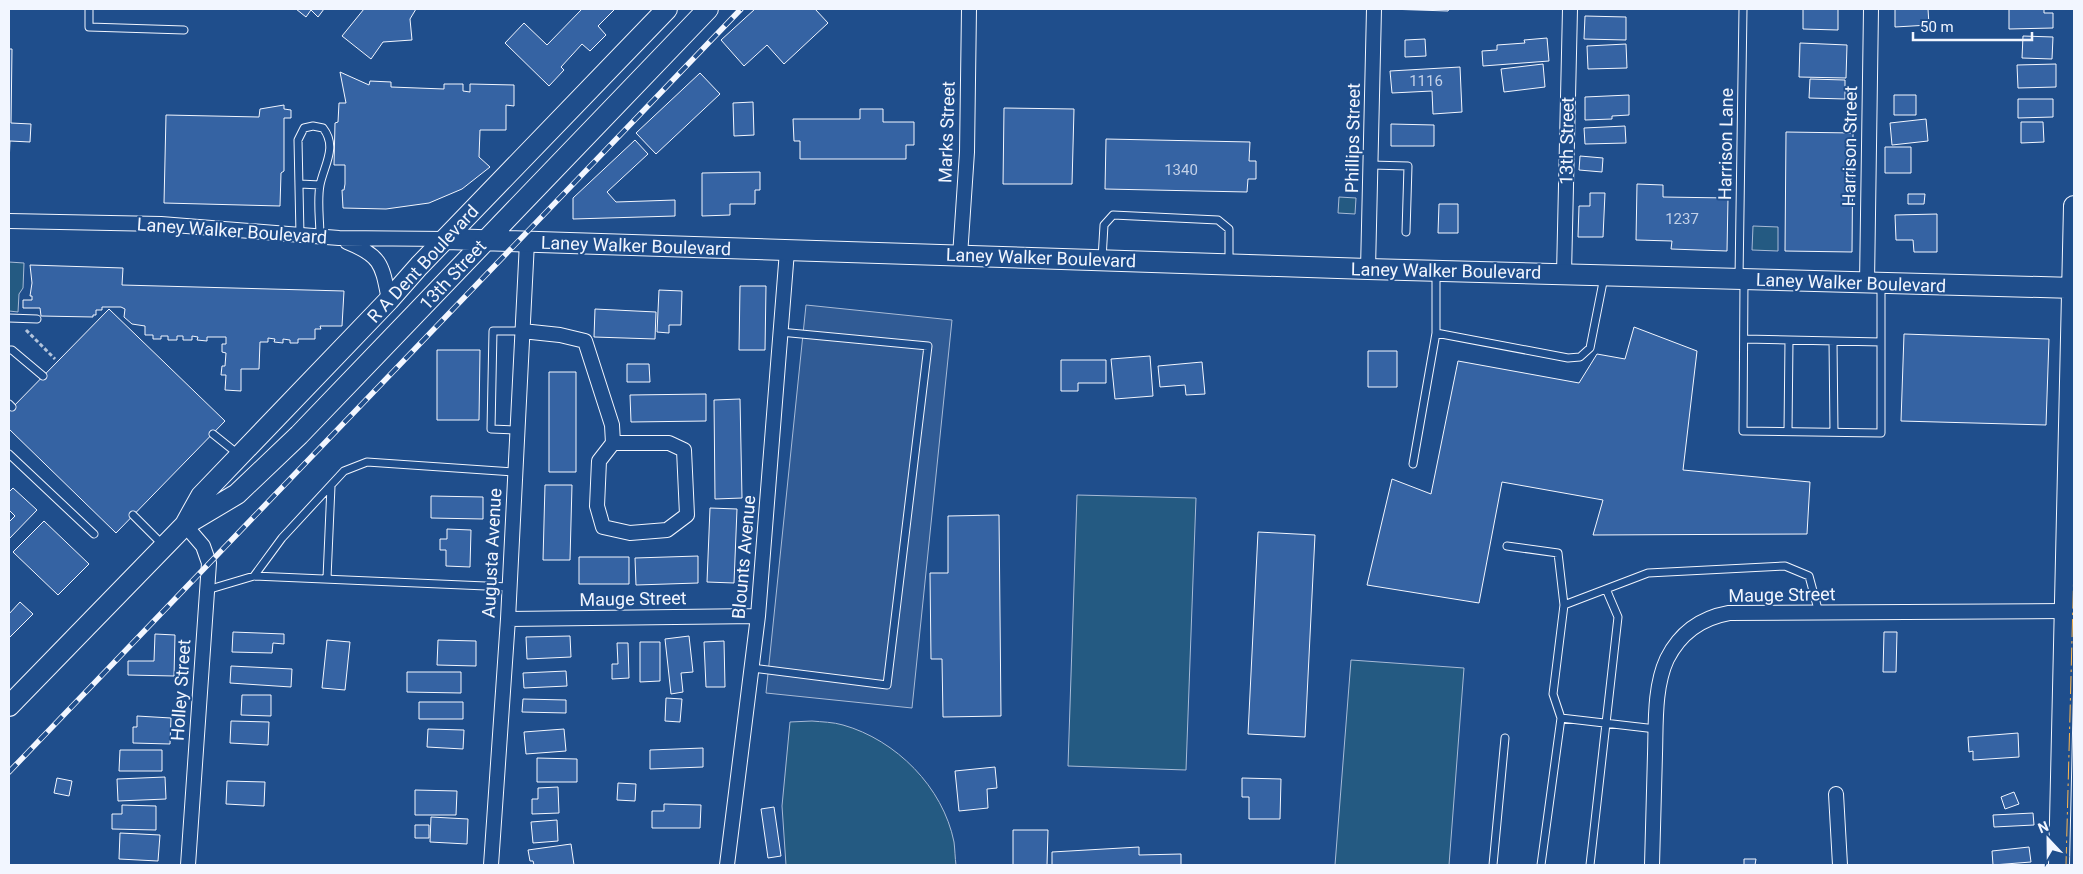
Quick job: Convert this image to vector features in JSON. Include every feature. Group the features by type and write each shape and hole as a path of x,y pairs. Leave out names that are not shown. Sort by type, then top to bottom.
{"main road":[{"name":"R A Dent Boulevard","path":"185,525 201,496 389,300 419,266 668,9"},
{"name":"13th Street","path":"185,525 237,494 365,368 700,11"},
{"path":"2059,865 2064,612 2074,288 2074,206"},
{"name":"Laney Walker Boulevard","path":"446,239 1368,269 2074,288"},
{"path":"9,706 185,525"}],"street":[{"name":"Marks Street","path":"960,256 967,152 969,9"},
{"name":"Phillips Street","path":"1368,269 1374,9"},
{"name":"13th Street","path":"1564,274 1570,9"},
{"name":"Harrison Street","path":"1871,9 1874,283"},
{"name":"Laney Walker Boulevard","path":"9,221 161,224 339,238 446,239"},
{"path":"339,238 368,250 375,257 384,275 389,300"},
{"name":"Augusta Avenue","path":"491,865 508,619 527,242"},
{"name":"Blounts Avenue","path":"726,865 758,616 787,251"},
{"path":"522,331 585,341 612,425 613,443 599,461 597,506 603,526 630,533 667,530 687,515 684,450 669,443 613,443"},
{"name":"Holley Street","path":"185,525 203,546 209,563 188,865"},
{"name":"Mauge Street","path":"1652,865 1656,728 1660,684 1667,660 1680,639 1703,620 1729,613 2064,612"},
{"name":"Mauge Street","path":"508,619 758,616"},
{"path":"1836,794 1840,865"}],"lane":[{"path":"89,9 89,27 184,30"},
{"name":"Harrison Lane","path":"1742,9 1742,280 1745,339 1743,431 1788,431"},
{"path":"300,235 298,140 304,128 313,126 323,128 330,140 328,163 320,185 320,236"},
{"path":"1371,166 1408,166 1406,232"},
{"path":"300,184 320,185"},
{"path":"1102,260 1104,225 1113,215 1218,220 1230,229 1229,264"},
{"path":"1413,464 1436,333 1436,270"},
{"path":"1436,333 1568,358 1580,357 1590,348 1605,276"},
{"path":"1789,340 1788,431 1881,433 1881,342 1874,283"},
{"path":"12,318 37,319"},
{"path":"517,430 491,429 493,331 522,331"},
{"path":"752,668 887,685 928,346 780,332"},
{"path":"1745,339 1881,342"},
{"path":"1833,341 1834,432"},
{"path":"9,350 12,350 43,376"},
{"path":"213,434 240,456"},
{"path":"9,455 94,534"},
{"path":"254,576 282,538 344,471 367,462 515,472"},
{"path":"328,578 331,486"},
{"path":"133,515 164,546"},
{"path":"1507,546 1558,553 1564,605 1553,694 1561,718 1541,865"},
{"path":"1564,605 1648,573 1785,566 1809,576 1819,613"},
{"path":"207,590 254,576 509,587"},
{"path":"1590,865 1618,617 1606,589"},
{"path":"1561,718 1656,728"},
{"path":"1493,865 1506,738"}],"path":[{"path":"12,318 55,358"}],"shaded area":[{"path":"1339,197 1356,198 1355,214 1338,213"},
{"path":"1753,226 1778,227 1778,251 1752,250"},
{"path":"9,262 24,263 23,288 19,294 18,312 9,311"},
{"path":"806,305 952,320 912,708 766,693"},
{"path":"1077,495 1196,498 1186,770 1068,766"},
{"path":"1351,660 1464,668 1449,865 1335,865"},
{"path":"812,721 839,724 863,732 899,754 914,769 928,785 948,822 954,842 956,865 786,865 782,806 790,722"}],"building":[{"path":"296,9 324,9 318,17 311,10 306,17"},
{"path":"364,9 416,9 410,19 412,40 383,42 371,59 342,36"},
{"path":"582,9 615,9 598,26 606,35 590,51 582,44 561,67 564,70 549,86 505,43 524,23 547,45"},
{"path":"755,9 815,9 828,23 784,64 767,45 744,66 721,40"},
{"path":"1387,9 1449,9 1448,11"},
{"path":"1803,9 1838,9 1838,30 1803,29"},
{"path":"1895,9 1928,9 1929,25 1895,27"},
{"path":"2009,9 2044,9 2044,13 2053,13 2053,28 2009,29"},
{"path":"1585,16 1626,17 1626,40 1584,39"},
{"path":"2023,36 2053,37 2052,59 2022,58"},
{"path":"1547,38 1549,61 1483,66 1482,51 1497,50 1497,45 1525,43 1524,40"},
{"path":"1425,39 1426,56 1405,57 1405,40"},
{"path":"1800,43 1847,45 1846,78 1799,77"},
{"path":"1626,44 1627,68 1588,69 1587,46"},
{"path":"9,49 12,49 11,123 31,124 30,142 10,141 9,164"},
{"path":"1543,64 1545,87 1504,92 1501,69"},
{"path":"2056,64 2056,87 2018,88 2017,65"},
{"path":"1460,67 1462,112 1433,114 1432,91 1392,93 1390,71"},
{"path":"340,72 369,85 370,81 391,82 391,87 444,89 444,84 463,84 463,91 470,92 470,84 514,85 514,106 506,105 506,130 480,130 479,157 490,167 462,189 429,203 386,209 343,208 342,190 344,190 345,184 345,165 334,165 335,123 338,122 339,103 346,103"},
{"path":"700,73 720,94 656,154 636,133"},
{"path":"1810,79 1845,80 1845,99 1809,98"},
{"path":"1629,95 1629,115 1612,116 1612,119 1585,120 1585,97"},
{"path":"1894,95 1916,95 1916,115 1894,115"},
{"path":"2018,99 2053,99 2053,117 2018,118"},
{"path":"753,102 754,135 734,136 733,103"},
{"path":"284,105 284,109 291,110 291,118 284,118 284,171 281,173 280,206 164,203 166,115 259,117 260,109"},
{"path":"1004,108 1074,109 1072,184 1003,184"},
{"path":"860,109 883,109 883,122 914,122 914,145 906,145 906,159 800,159 800,141 794,141 793,119 860,119"},
{"path":"1926,119 1928,141 1892,145 1890,123"},
{"path":"2021,122 2043,122 2044,142 2021,143"},
{"path":"1391,124 1434,125 1434,146 1391,146"},
{"path":"1625,126 1626,143 1585,144 1584,128"},
{"path":"1786,132 1853,133 1852,252 1785,251"},
{"path":"1106,139 1250,142 1249,161 1256,161 1256,179 1248,179 1247,192 1105,189"},
{"path":"635,140 648,154 607,192 616,202 675,200 675,216 573,219 573,198"},
{"path":"1885,147 1911,147 1911,173 1885,173"},
{"path":"1580,156 1603,158 1602,172 1579,170"},
{"path":"760,172 760,190 755,190 755,204 730,204 730,215 702,216 702,173"},
{"path":"1637,184 1663,185 1663,197 1728,198 1727,251 1671,249 1672,241 1636,240"},
{"path":"1590,193 1605,193 1603,237 1578,237 1579,206 1590,206"},
{"path":"1908,194 1925,194 1924,204 1908,204"},
{"path":"1439,204 1458,204 1458,233 1438,233"},
{"path":"1937,214 1937,252 1914,252 1913,240 1896,240 1895,215"},
{"path":"30,265 123,268 122,285 344,291 342,326 320,326 321,329 315,329 315,339 298,339 298,343 290,343 290,340 283,339 283,343 274,342 275,339 268,338 268,342 260,342 259,369 241,369 241,391 225,390 226,375 221,375 222,366 225,366 226,353 222,352 222,344 226,344 226,337 207,337 207,341 197,340 198,337 192,336 192,340 183,340 183,336 177,336 177,340 168,340 168,336 161,336 161,339 153,339 153,335 145,335 145,326 132,324 124,317 125,309 121,307 102,307 102,310 96,310 96,315 93,315 93,317 41,316 40,308 23,308 23,300 32,300 32,296 30,296 32,283"},
{"path":"740,286 766,286 765,350 739,350"},
{"path":"659,290 682,291 681,325 669,325 669,333 657,332"},
{"path":"109,309 225,421 116,533 9,429 9,411"},
{"path":"595,309 656,312 655,339 594,337"},
{"path":"1634,327 1697,351 1683,470 1810,482 1807,534 1593,535 1603,500 1502,482 1479,603 1367,585 1392,479 1431,494 1458,361 1579,383 1597,354 1625,359"},
{"path":"1904,334 2049,339 2046,425 1901,421"},
{"path":"437,350 480,350 479,420 437,420"},
{"path":"1368,351 1397,351 1397,387 1368,387"},
{"path":"1150,356 1153,396 1115,399 1111,359"},
{"path":"1061,360 1106,360 1106,383 1078,383 1078,391 1061,391"},
{"path":"1202,362 1205,394 1186,395 1185,385 1160,387 1158,366"},
{"path":"627,364 649,364 650,382 627,382"},
{"path":"549,372 576,372 576,472 549,472"},
{"path":"706,394 706,421 631,422 630,395"},
{"path":"740,399 742,498 715,499 714,400"},
{"path":"545,485 572,485 570,560 543,560"},
{"path":"13,488 37,510 9,539 9,522 15,516 9,510 9,492"},
{"path":"431,496 483,497 483,519 431,518"},
{"path":"710,508 737,509 734,583 707,582"},
{"path":"999,515 1001,716 943,717 942,659 931,659 930,573 948,573 948,516"},
{"path":"44,521 89,564 58,595 13,552"},
{"path":"447,529 471,530 470,567 446,566 446,550 440,550 440,539 447,539"},
{"path":"1258,532 1315,535 1305,737 1248,734"},
{"path":"698,556 698,583 636,585 635,558"},
{"path":"579,557 629,557 629,584 579,584"},
{"path":"20,602 33,614 9,638 9,614"},
{"path":"233,632 284,634 284,644 273,643 272,653 232,652"},
{"path":"1884,632 1897,632 1896,672 1883,672"},
{"path":"155,634 175,635 174,676 128,675 128,661 154,661"},
{"path":"570,636 571,657 527,659 526,637"},
{"path":"689,636 693,672 681,673 683,692 671,694 665,639"},
{"path":"327,640 350,642 345,690 322,688"},
{"path":"438,640 476,641 476,666 437,665"},
{"path":"724,641 725,687 706,687 704,642"},
{"path":"640,642 660,642 660,681 640,682"},
{"path":"617,643 628,643 629,678 612,679 612,664 618,664"},
{"path":"231,666 292,669 291,687 230,683"},
{"path":"566,671 567,686 524,688 523,673"},
{"path":"407,672 461,672 461,693 407,692"},
{"path":"242,695 271,695 271,716 241,715"},
{"path":"666,698 682,699 680,722 665,721"},
{"path":"523,699 566,700 566,713 522,712"},
{"path":"419,702 463,702 463,719 419,719"},
{"path":"137,716 171,718 170,744 133,743 133,727 137,727"},
{"path":"231,721 269,722 268,745 230,743"},
{"path":"428,729 464,730 463,749 427,747"},
{"path":"564,729 566,751 526,754 524,732"},
{"path":"2018,733 2019,757 1973,760 1973,751 1969,752 1968,737"},
{"path":"703,748 703,767 650,769 650,750"},
{"path":"120,750 162,750 162,771 119,771"},
{"path":"537,758 577,759 577,782 537,782"},
{"path":"995,767 997,788 987,789 988,808 959,811 955,771"},
{"path":"165,777 166,799 118,801 117,779"},
{"path":"57,778 72,781 69,796 54,793"},
{"path":"1242,778 1281,779 1280,819 1249,819 1249,797 1242,797"},
{"path":"227,781 265,782 264,806 226,804"},
{"path":"618,783 636,784 635,801 617,800"},
{"path":"558,787 559,813 532,814 532,799 538,799 538,788"},
{"path":"415,790 457,791 456,815 415,815"},
{"path":"2014,792 2019,804 2005,809 2001,797"},
{"path":"664,804 701,805 700,828 652,828 652,811 664,811"},
{"path":"122,805 156,806 156,830 112,829 112,814 122,814"},
{"path":"774,807 781,856 768,858 761,809"},
{"path":"2033,813 2034,825 1994,827 1993,815"},
{"path":"431,817 468,819 467,844 430,842"},
{"path":"557,820 558,841 533,843 531,822"},
{"path":"415,825 429,825 429,838 415,838"},
{"path":"1013,830 1048,830 1047,865 1013,865"},
{"path":"120,833 160,835 158,861 119,859"},
{"path":"571,844 574,865 534,865 533,861 530,861 528,850"},
{"path":"1139,847 1139,855 1181,854 1181,865 1052,865 1052,852"},
{"path":"2029,847 2031,862 1993,865 1992,851"},
{"path":"1744,859 1756,859 1755,865 1744,865"}],"railway":[{"path":"9,772 741,9"}],"power":[{"path":"2066,865 2074,564"}]}
